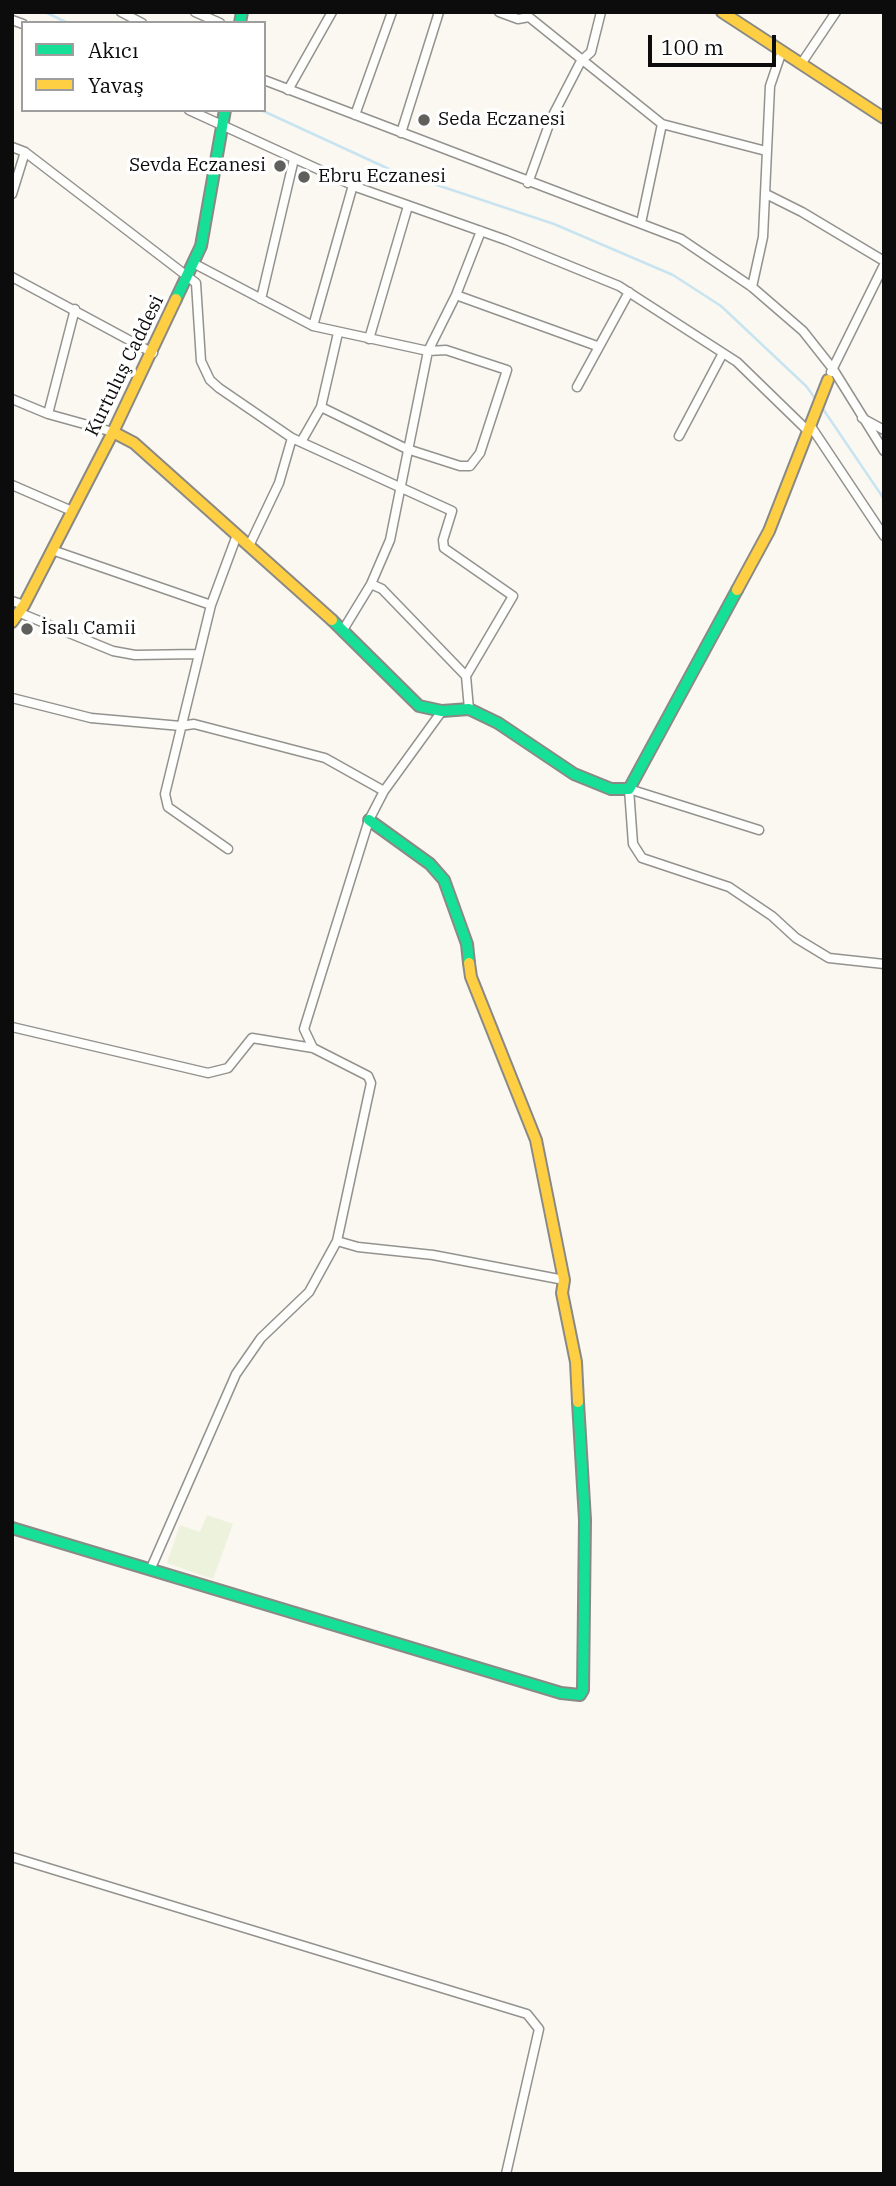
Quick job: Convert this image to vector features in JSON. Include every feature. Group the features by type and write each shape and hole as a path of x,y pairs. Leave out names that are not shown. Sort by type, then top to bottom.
{"street":[{"path":"121,12 138,21"},
{"path":"195,12 215,21"},
{"path":"288,90 332,12"},
{"path":"355,116 392,12"},
{"path":"401,133 439,12"},
{"path":"499,12 518,19 530,15 580,61 662,124 766,151"},
{"path":"528,183 551,119 580,61 591,52 601,12"},
{"path":"722,12 884,118"},
{"path":"801,64 836,12"},
{"path":"752,287 763,237 770,86 782,51"},
{"path":"266,81 528,183 558,191 681,239 752,287 803,331 884,451"},
{"path":"192,112 222,128 353,185 481,232 629,292 737,362 810,425 884,536"},
{"name":"Kurtuluş Caddesi","path":"19,613 153,353 201,246 225,112"},
{"path":"641,223 662,124"},
{"path":"12,146 25,152 195,283 201,361 210,380 296,440 452,511 443,540 444,548 513,596 466,676 468,709"},
{"path":"12,194 25,152"},
{"path":"261,299 294,159"},
{"path":"313,326 353,185"},
{"path":"766,194 802,212 884,263 830,374 769,531 629,789 633,844 642,858 729,887 772,916 796,938 829,958 884,964"},
{"path":"369,339 408,206"},
{"path":"342,630 371,584 390,540 428,351 456,295 481,232"},
{"path":"193,263 313,326 428,351 446,350 507,370 480,453 470,466 460,466 407,449 321,407"},
{"path":"12,277 153,353"},
{"path":"577,387 597,346 629,292"},
{"path":"456,295 597,346"},
{"path":"48,414 75,309"},
{"path":"249,546 296,440 321,407 338,333"},
{"path":"679,436 723,353"},
{"path":"12,399 48,414 113,432 134,443 342,630 419,706 442,711 468,709 498,723 575,774 611,789 629,789 759,830"},
{"path":"860,416 884,430"},
{"path":"12,485 72,511"},
{"path":"228,849 168,807 165,793 211,605 237,535"},
{"path":"52,550 211,605"},
{"path":"371,584 382,589 466,676"},
{"path":"12,601 19,613 113,651 135,655 198,654"},
{"path":"12,698 91,718 181,726 194,724 325,758 384,791"},
{"path":"313,1048 304,1029 369,820 384,791 442,711"},
{"path":"12,1528 561,1693 580,1695 586,1669 582,1602 585,1520 576,1362 562,1293 564,1280 536,1140 471,977 467,944 444,880 430,864 369,820"},
{"path":"12,1027 208,1073 228,1068 252,1038 313,1048 368,1076 371,1083 371,1097 337,1241 309,1292 261,1338 236,1374 151,1568"},
{"path":"337,1241 358,1247 433,1255 564,1280"},
{"path":"12,1857 527,2014 539,2029 506,2174"}],"green space":[{"path":"207,1515 233,1524 213,1579 167,1563 180,1525 200,1532"}],"waterway":[{"path":"45,12 64,21"},
{"path":"265,112 389,169 554,224 673,275 721,306 806,386 817,401"},
{"path":"821,406 884,499"}],"traffic: fast":[{"path":"240,21 242,12"},
{"path":"176,299 201,246 225,112"},
{"path":"332,620 419,706 442,711 469,709 498,723 574,774 611,789 629,789 737,590"},
{"path":"369,820 430,864 444,880 467,944 469,963"},
{"path":"12,1528 561,1693 580,1695 583,1690 585,1520 578,1402"}],"traffic: slow":[{"path":"722,12 884,118"},
{"path":"12,622 24,605 113,432 176,299"},
{"path":"737,590 769,531 828,380"},
{"path":"113,432 134,443 332,620"},
{"path":"469,963 471,977 536,1140 564,1280 562,1293 576,1362 578,1402"}],"place":[{"name":"Seda Eczanesi","path":"424,120"},
{"name":"Sevda Eczanesi","path":"280,166"},
{"name":"Ebru Eczanesi","path":"304,177"},
{"name":"İsalı Camii","path":"27,629"}]}
